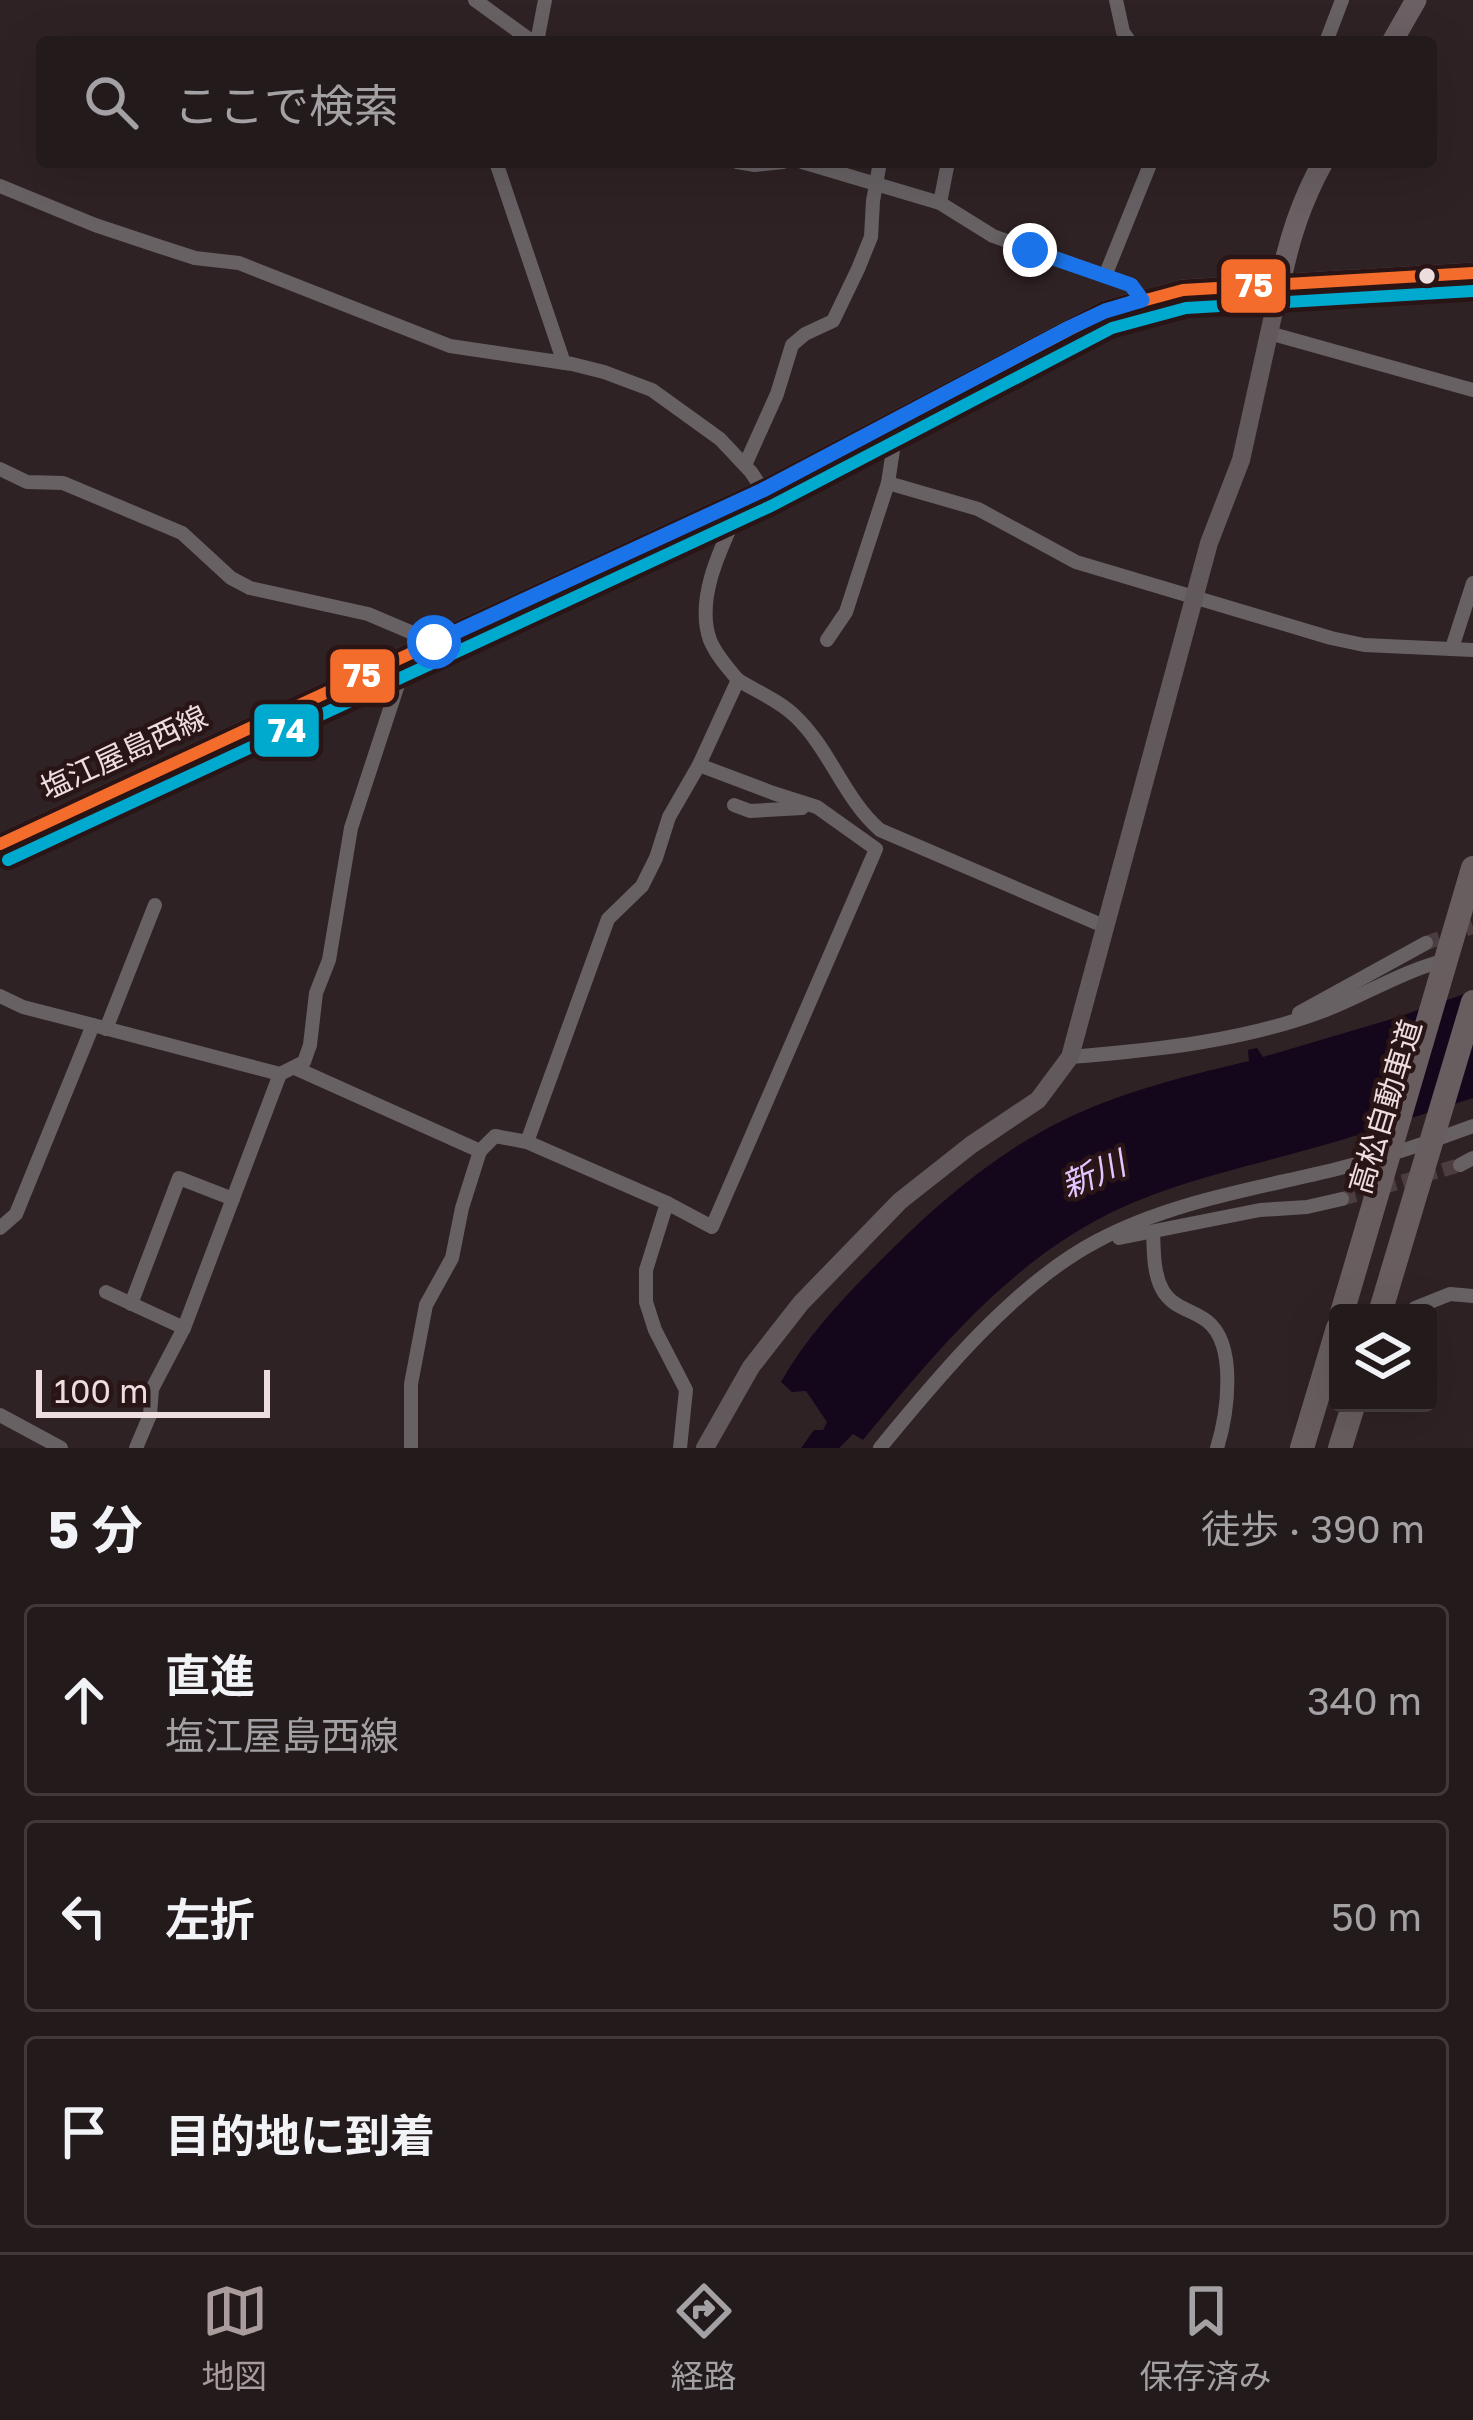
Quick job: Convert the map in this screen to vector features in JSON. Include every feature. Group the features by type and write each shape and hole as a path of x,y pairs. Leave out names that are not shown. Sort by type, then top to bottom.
{"highway":[{"path":"1345,1304 1473,868"},
{"name":"高松自動車道","path":"1359,1304 1473,919"},
{"name":"高松自動車道","path":"1384,1304 1473,1002"},
{"path":"1407,1304 1457,1128 1473,1043"},
{"path":"1302,1448 1329,1358"},
{"path":"1316,1448 1329,1403"},
{"path":"1340,1448 1351,1412"},
{"path":"1355,1448 1365,1412"}],"main road":[{"path":"1396,36 1416,0"},
{"path":"1280,284 1299,208 1320,168"},
{"name":"塩江屋島西線","path":"0,844 434,642 751,484 890,425 1105,311 1184,290 1473,273"}],"street":[{"path":"475,0 526,36"},
{"path":"536,36 545,0"},
{"path":"1116,0 1126,36"},
{"path":"1328,36 1342,0"},
{"path":"498,168 564,363"},
{"path":"823,168 940,203 993,236 1131,285 1142,300"},
{"path":"879,168 871,237 833,321 792,345 758,442 751,484 712,568 707,600 709,637 720,657 738,680 794,714 839,774 861,814 880,830"},
{"path":"940,203 947,168"},
{"path":"1105,276 1148,168"},
{"path":"0,186 95,226 195,258 255,269 450,346 564,363 652,390 708,429 751,484"},
{"path":"705,1448 751,1367 801,1304 900,1201 1038,1100 1070,1057 1209,543 1241,460 1280,284"},
{"path":"1270,333 1473,390"},
{"path":"827,640 846,612 888,483 893,450 890,425"},
{"path":"0,469 27,482 63,483 182,533 250,588 368,614 434,642"},
{"path":"888,483 978,508 1076,562 1331,638 1364,645 1473,650"},
{"path":"1452,649 1473,583"},
{"path":"0,996 23,1007 280,1074 304,1062 316,993 329,959 351,828 408,654"},
{"path":"527,1142 608,919 642,886 669,817 738,680"},
{"path":"411,1448 411,1384 426,1306 452,1258 480,1151 494,1136 527,1142 712,1227 877,849 817,807 699,765"},
{"path":"734,805 750,811 831,806 1106,927"},
{"path":"0,1228 16,1214 154,905"},
{"path":"1279,1024 1426,944"},
{"path":"1070,1057 1161,1048 1279,1024 1326,1010 1426,965 1445,966"},
{"path":"295,1068 480,1151"},
{"path":"136,1448 150,1415 152,1389 184,1328 280,1074"},
{"path":"880,1448 936,1379 986,1329 1041,1279 1096,1241 1221,1195 1457,1128"},
{"path":"131,1304 178,1178 232,1199"},
{"path":"1096,1241 1342,1199"},
{"path":"667,1203 646,1270 646,1302 686,1390 680,1448"},
{"path":"1153,1232 1161,1288 1176,1306 1208,1322 1221,1337 1227,1394 1217,1448"},
{"path":"106,1292 184,1328"},
{"path":"1424,1304 1450,1294 1473,1296"},
{"path":"0,1415 61,1448"}],"water":[{"name":"新川","path":"1473,991 1473,1098 1195,1181 1114,1211 1055,1246 994,1295 863,1440 853,1434 839,1448 801,1448 827,1422 806,1391 792,1392 781,1382 791,1365 826,1318 881,1260 996,1160 1039,1133 1115,1098 1249,1061 1248,1050 1257,1048 1263,1057"}],"tunnel":[{"path":"1426,943 1473,927"},
{"path":"1342,1199 1460,1165"}],"transit line":[{"name":"75","path":"0,844 763,490 1105,311 1183,290 1473,273"},
{"name":"74","path":"8,860 771,506 1112,328 1186,308 1473,291"}],"route":[{"path":"434,642 763,490 1069,328 1142,300 1131,285 1030,250"}]}
